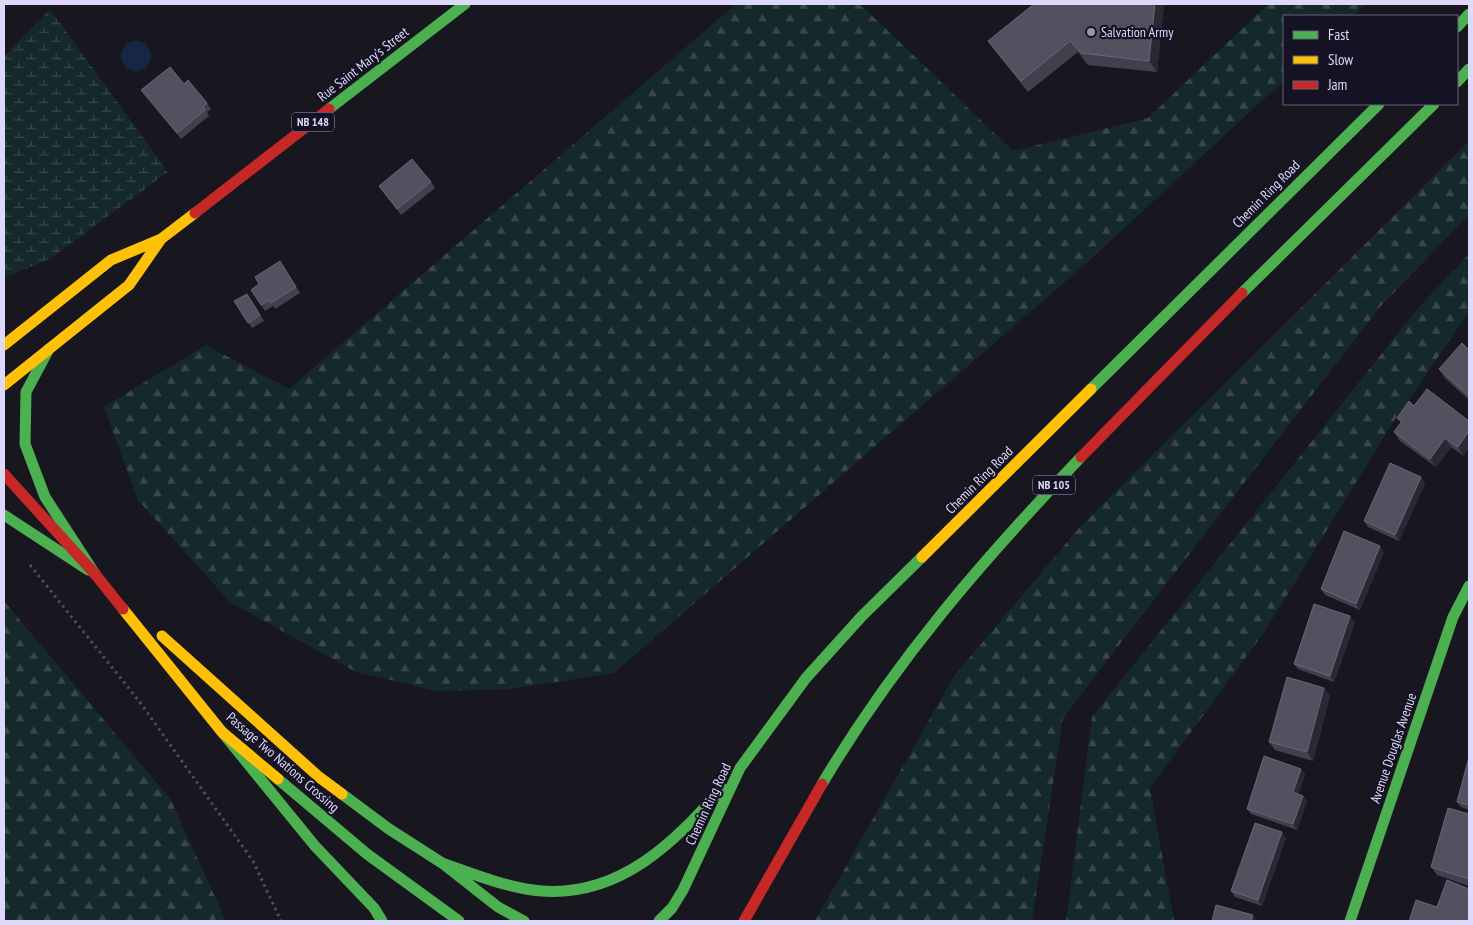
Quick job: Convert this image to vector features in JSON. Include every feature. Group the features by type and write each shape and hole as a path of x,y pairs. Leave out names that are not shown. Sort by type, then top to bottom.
{"main road":[{"name":"Rue Saint Mary's Street","path":"4,345 111,260 162,239 465,4"},
{"path":"1458,26 1469,14"},
{"path":"1458,81 1469,69"},
{"name":"Chemin Ring Road","path":"659,921 672,908 691,875 740,768 806,678 862,616 1378,105"},
{"name":"NB 105","path":"744,921 844,746 890,678 955,597 1027,513 1184,350 1433,105"},
{"name":"Rue Saint Mary's Street","path":"4,385 129,285 162,239"},
{"path":"4,336 29,325"},
{"path":"49,349 26,392 25,444 45,497 95,574"},
{"name":"Passage Two Nations Crossing","path":"4,474 95,574 222,732 367,854 459,921"},
{"path":"4,515 95,574"},
{"name":"Passage Two Nations Crossing","path":"95,574 319,777 389,830 442,863"},
{"name":"Avenue Douglas Avenue","path":"1350,921 1452,617 1469,586"},
{"path":"222,732 315,846 374,908 382,921"},
{"path":"442,863 495,881 542,891 589,888 638,868 674,841 740,768"},
{"path":"442,863 498,907 524,921"}],"path":[{"path":"26,560 139,701 248,853 281,921"}],"green space":[{"path":"736,4 856,4 862,6 1013,151 1148,118 1268,4 1366,4 1353,15 1283,15 1283,81 1090,260 614,673 510,689 437,691 356,672 230,602 138,500 104,407 206,345 289,389"},
{"path":"50,9 168,172 50,259 4,278 4,57"},
{"path":"1469,141 1469,215 1379,308 1063,718 1032,921 815,921 954,676 1079,528"},
{"path":"1469,254 1469,312 1390,427 1265,631 1150,788 1174,921 1066,921 1092,717 1418,308"},
{"path":"4,601 171,800 226,921 4,921"}],"water":[{"path":"136,41 146,46 151,56 146,66 136,71 126,66 121,56 126,46"}],"building":[{"name":"Salvation Army","path":"1034,4 1155,4 1149,61 1081,53 1070,41 1021,81 988,41"},
{"path":"170,67 184,84 188,80 207,103 203,107 205,110 177,133 141,90"},
{"path":"412,159 431,182 397,209 379,186"},
{"path":"280,261 296,287 271,303 269,300 261,305 251,290 259,284 255,277"},
{"path":"247,294 260,315 248,323 234,301"},
{"path":"1462,343 1469,350 1469,396 1439,369"},
{"path":"1427,389 1469,421 1469,431 1458,447 1445,438 1430,459 1394,432 1402,421 1397,418 1409,401 1414,406"},
{"path":"1390,463 1421,477 1395,535 1364,521"},
{"path":"1344,531 1380,546 1356,604 1321,589"},
{"path":"1314,604 1350,616 1330,676 1294,664"},
{"path":"1287,677 1324,688 1307,752 1269,742"},
{"path":"1264,756 1301,769 1293,792 1303,796 1293,824 1247,809"},
{"path":"1469,757 1469,805 1457,802"},
{"path":"1448,808 1469,814 1469,879 1431,867"},
{"path":"1255,823 1282,832 1258,900 1231,891"},
{"path":"1447,880 1469,889 1469,921 1409,921 1416,900 1437,907"},
{"path":"1216,905 1253,915 1251,921 1212,921"}],"traffic: fast":[{"path":"329,109 465,4"},
{"path":"1458,26 1469,14"},
{"path":"1458,81 1469,69"},
{"path":"1091,389 1378,105"},
{"path":"1242,293 1433,105"},
{"path":"49,349 26,392 25,444 45,497 95,574"},
{"path":"822,784 879,696 942,613 1009,535 1081,457"},
{"path":"4,515 88,570"},
{"path":"659,921 672,908 683,890 740,768 806,678 862,616 922,557"},
{"path":"1350,921 1453,617 1469,586"},
{"path":"222,732 315,846 374,908 382,921"},
{"path":"278,779 367,854 459,921"},
{"path":"442,863 491,880 541,891 569,891 596,885 620,876 664,846 685,828 722,788"},
{"path":"342,794 389,829 442,863 498,907 524,921"}],"traffic: slow":[{"path":"4,345 111,260 161,239 195,213"},
{"path":"4,385 129,285 161,239"},
{"path":"922,557 1091,389"},
{"path":"123,609 222,732 278,779"},
{"path":"162,636 319,777 342,794"}],"traffic: jam":[{"path":"195,213 329,109"},
{"path":"1081,457 1242,293"},
{"path":"4,474 95,574 123,609"},
{"path":"744,921 822,784"}],"place":[{"name":"Salvation Army","path":"1091,32"}]}
